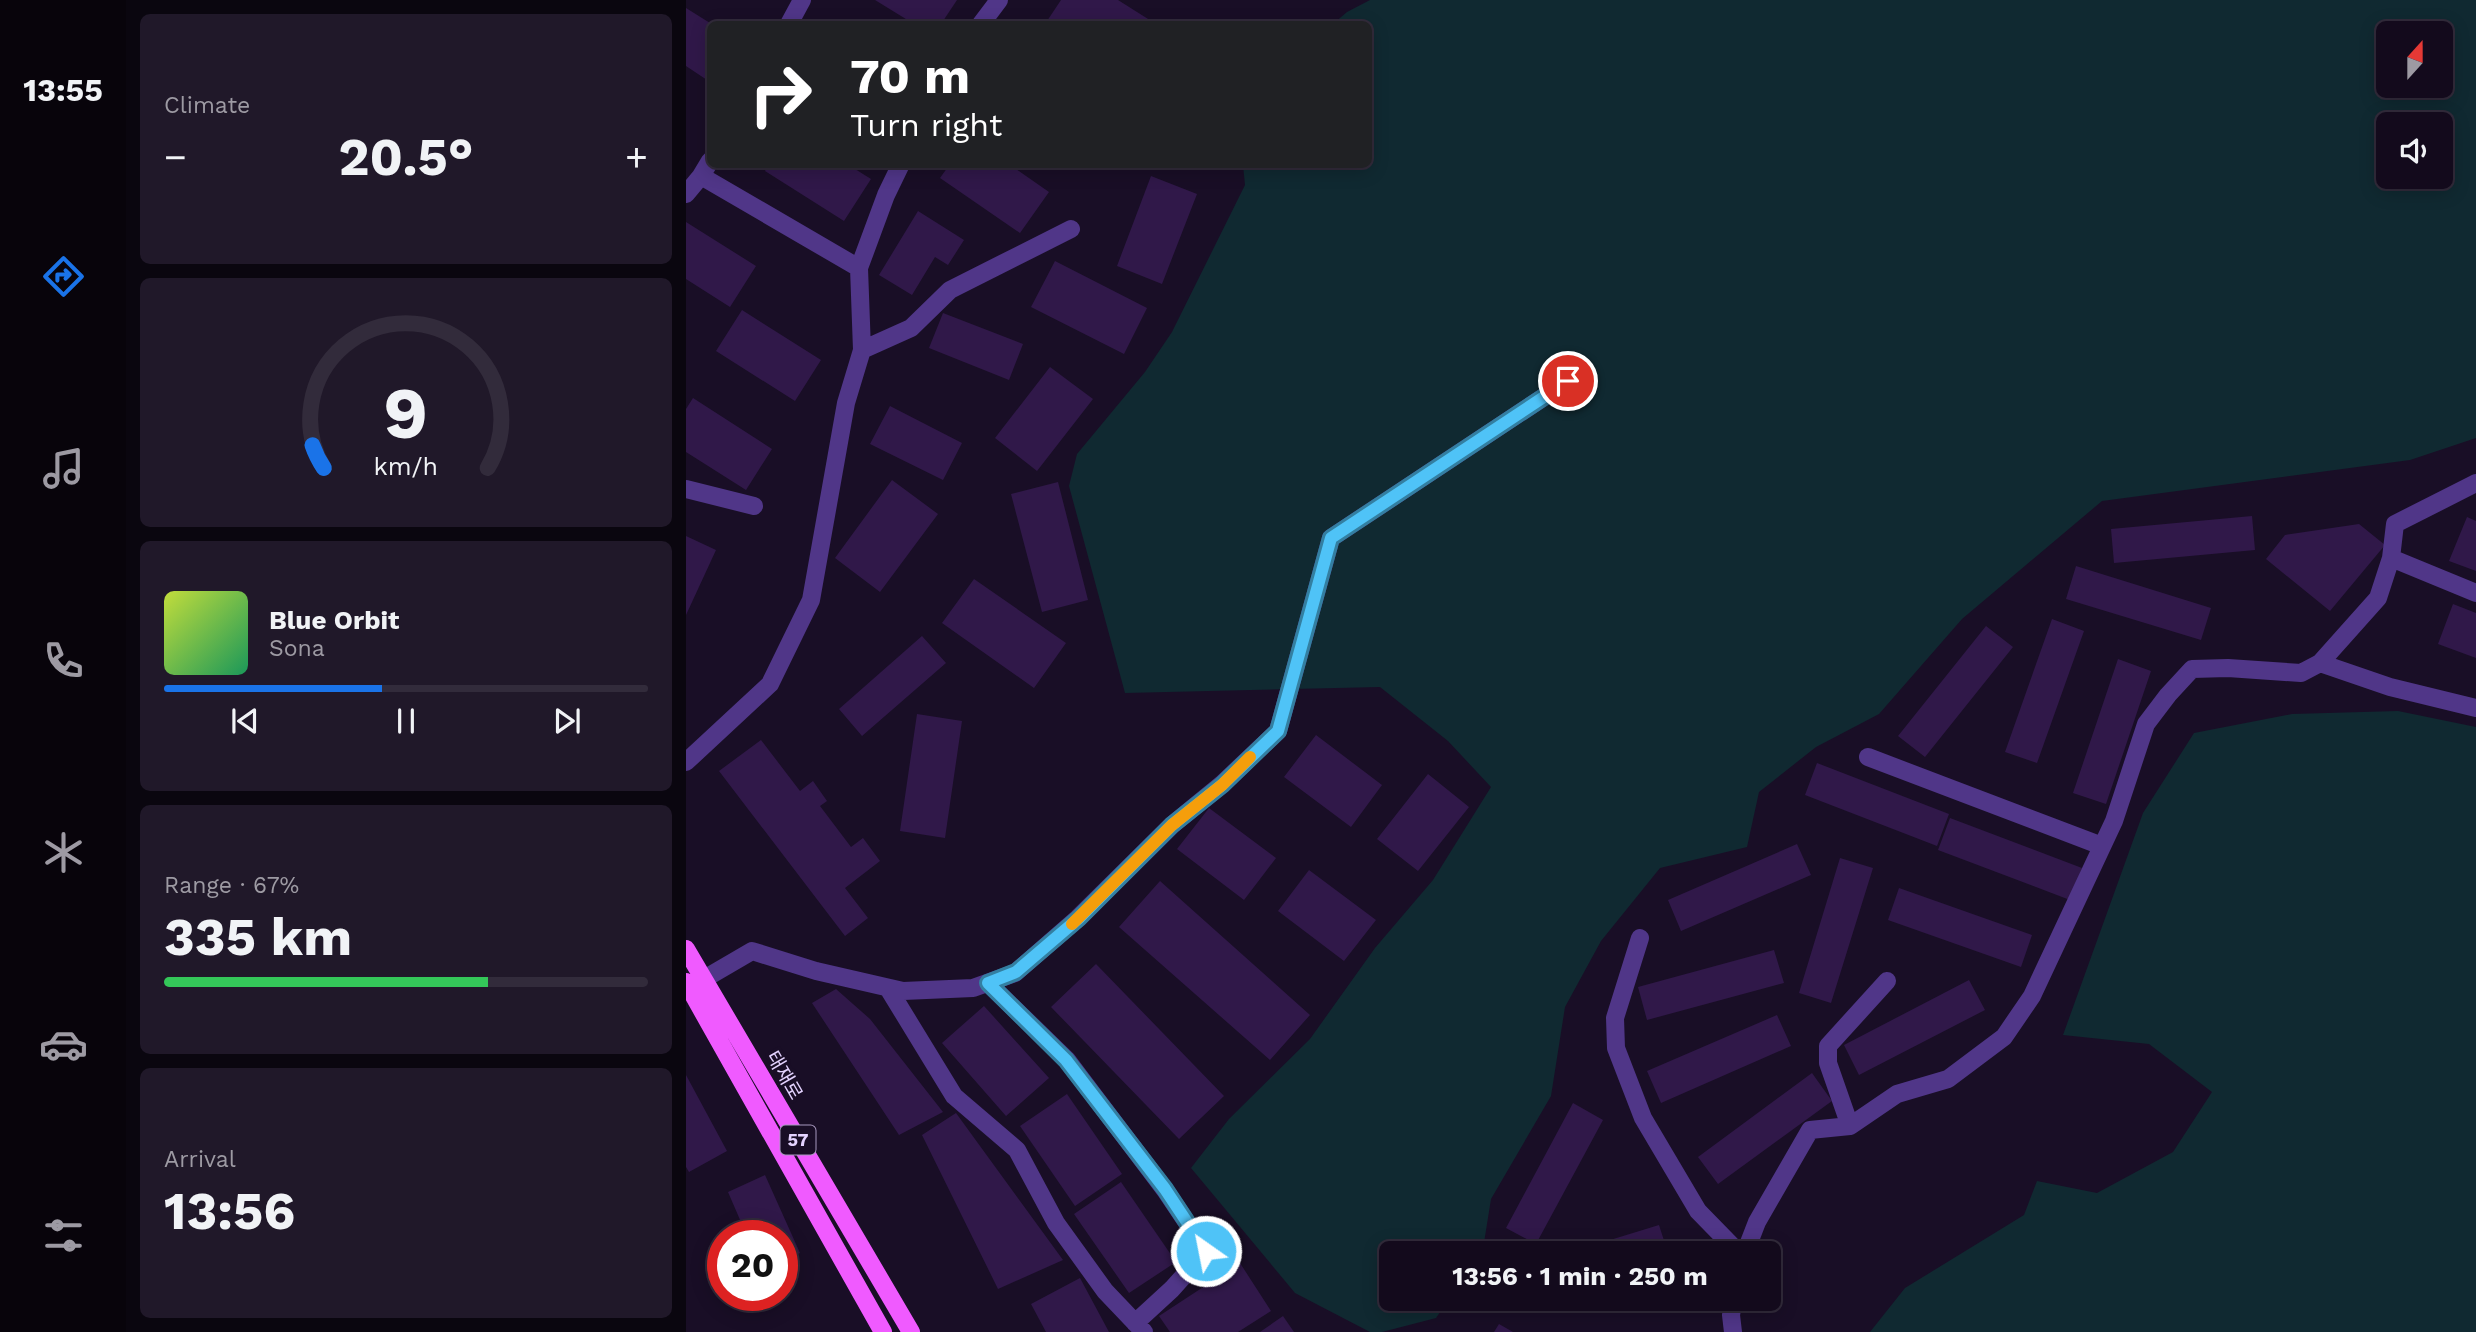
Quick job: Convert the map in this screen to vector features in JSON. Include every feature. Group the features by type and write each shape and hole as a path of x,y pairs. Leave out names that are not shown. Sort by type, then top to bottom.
{"main road":[{"name":"태재로","path":"686,949 695,981 883,1332"},
{"name":"태재로","path":"695,981 911,1332"}],"street":[{"path":"791,21 802,0"},
{"path":"983,21 999,0"},
{"path":"686,762 770,684 811,600 846,403 862,350 859,268 899,168"},
{"path":"686,194 706,169 859,268"},
{"path":"862,350 911,328 950,290 1071,229"},
{"path":"695,981 752,951 816,971 903,991 974,988 1016,972 1079,918 1172,825 1222,785 1278,731 1331,538 1568,381"},
{"path":"1750,1241 1757,1222 1810,1130 1850,1126 1897,1094 1948,1079 2004,1037 2032,996 2114,821 2146,724 2192,669 2228,668 2301,673 2320,663 2378,598 2391,558 2395,524 2476,483"},
{"path":"686,489 754,506"},
{"path":"2391,558 2476,593"},
{"path":"2320,663 2390,687 2476,708"},
{"path":"1868,757 2102,846"},
{"path":"1640,938 1615,1018 1616,1048 1643,1118 1698,1211 1727,1241"},
{"path":"1850,1126 1828,1063 1828,1046 1887,981"},
{"path":"888,988 954,1096 1017,1150 1056,1223 1105,1291 1139,1327 1206,1251 1165,1189 1066,1060 988,983"},
{"path":"1732,1311 1733,1332"}],"shaded area":[{"path":"1370,0 2476,0 2476,438 2410,460 2102,501 1962,619 1879,714 1816,747 1759,792 1747,847 1660,868 1601,941 1565,1007 1551,1096 1491,1199 1484,1241 1379,1241 1379,1311 1441,1311 1436,1318 1382,1332 1370,1332 1295,1293 1191,1168 1229,1119 1310,1039 1375,948 1433,880 1491,787 1448,741 1380,687 1125,693 1069,486 1077,454 1145,372 1172,332 1245,185 1243,168 1372,168 1372,21 1336,21"},
{"path":"2398,711 2476,727 2476,1332 1870,1332 1905,1288 2024,1215 2037,1181 2097,1193 2173,1152 2212,1092 2149,1044 2063,1035 2143,813 2194,733 2292,714"}],"building":[{"path":"875,0 957,0 943,21 909,21"},
{"path":"1061,0 1118,0 1151,21 1047,21"},
{"path":"686,8 707,21 707,80 686,66"},
{"path":"767,168 853,168 871,179 844,221 765,171"},
{"path":"947,168 1015,168 1049,192 1020,233 940,178"},
{"path":"1151,176 1197,194 1162,284 1117,266"},
{"path":"918,211 964,240 948,265 935,257 912,295 879,275"},
{"path":"686,222 756,266 730,307 686,279"},
{"path":"1055,261 1147,308 1124,354 1031,307"},
{"path":"742,310 821,360 795,401 716,351"},
{"path":"943,313 1023,344 1009,380 929,348"},
{"path":"1050,367 1093,399 1037,471 995,438"},
{"path":"693,398 772,449 746,490 686,452 686,409"},
{"path":"890,406 962,443 943,480 870,444"},
{"path":"892,480 938,514 880,592 835,558"},
{"path":"1058,482 1088,600 1042,612 1011,494"},
{"path":"2252,516 2255,550 2114,563 2111,529"},
{"path":"2467,517 2476,521 2476,571 2449,561"},
{"path":"2359,524 2385,545 2330,611 2266,559 2285,535"},
{"path":"686,536 716,550 686,615"},
{"path":"2076,566 2211,608 2201,640 2066,599"},
{"path":"974,579 1066,643 1034,688 942,623"},
{"path":"2453,604 2476,613 2476,658 2438,644"},
{"path":"2052,619 2084,631 2037,763 2005,752"},
{"path":"1986,626 2013,647 1925,757 1898,736"},
{"path":"922,636 946,663 862,736 839,709"},
{"path":"2118,659 2151,671 2106,804 2073,793"},
{"path":"917,714 962,721 945,838 900,831"},
{"path":"1316,735 1382,785 1351,827 1284,777"},
{"path":"761,740 800,791 813,781 827,801 820,806 851,847 863,838 880,861 845,888 868,918 845,936 719,771"},
{"path":"1817,763 1949,814 1937,846 1805,795"},
{"path":"1428,774 1469,807 1418,871 1377,839"},
{"path":"1209,808 1276,858 1244,900 1177,849"},
{"path":"1950,818 2082,868 2070,900 1938,850"},
{"path":"1797,844 1811,875 1681,931 1668,900"},
{"path":"1840,858 1873,868 1831,1003 1799,993"},
{"path":"1309,870 1376,920 1344,961 1278,911"},
{"path":"1160,881 1310,1015 1270,1060 1119,927"},
{"path":"1899,888 2032,935 2021,967 1888,920"},
{"path":"1774,950 1784,983 1647,1020 1638,987"},
{"path":"1096,964 1224,1096 1179,1139 1051,1007"},
{"path":"1969,980 1985,1010 1859,1075 1844,1045"},
{"path":"836,989 870,1019 943,1112 899,1135 812,1003"},
{"path":"984,1006 1049,1078 1006,1116 942,1043"},
{"path":"1777,1015 1791,1046 1661,1103 1647,1071"},
{"path":"1812,1073 1832,1101 1718,1184 1698,1157"},
{"path":"686,1075 727,1151 689,1172 686,1167"},
{"path":"1067,1094 1122,1174 1075,1206 1020,1126"},
{"path":"1573,1103 1603,1120 1538,1241 1530,1241 1506,1228"},
{"path":"956,1113 1063,1260 998,1289 922,1135"},
{"path":"765,1175 785,1220 740,1220 728,1192"},
{"path":"1121,1182 1176,1262 1129,1293 1074,1214"},
{"path":"1659,1225 1664,1241 1607,1241"},
{"path":"1240,1263 1271,1311 1238,1332 1170,1332 1159,1316"},
{"path":"1080,1278 1109,1332 1046,1332 1031,1304"},
{"path":"1283,1316 1294,1332 1260,1332"},
{"path":"1499,1324 1513,1332 1494,1332"}],"slow traffic":[{"path":"1072,924 1172,825 1222,785 1250,757"}],"route":[{"path":"1206,1251 1165,1189 1066,1060 988,983 1016,972 1079,918 1172,825 1222,785 1278,731 1331,538 1568,381"}]}
